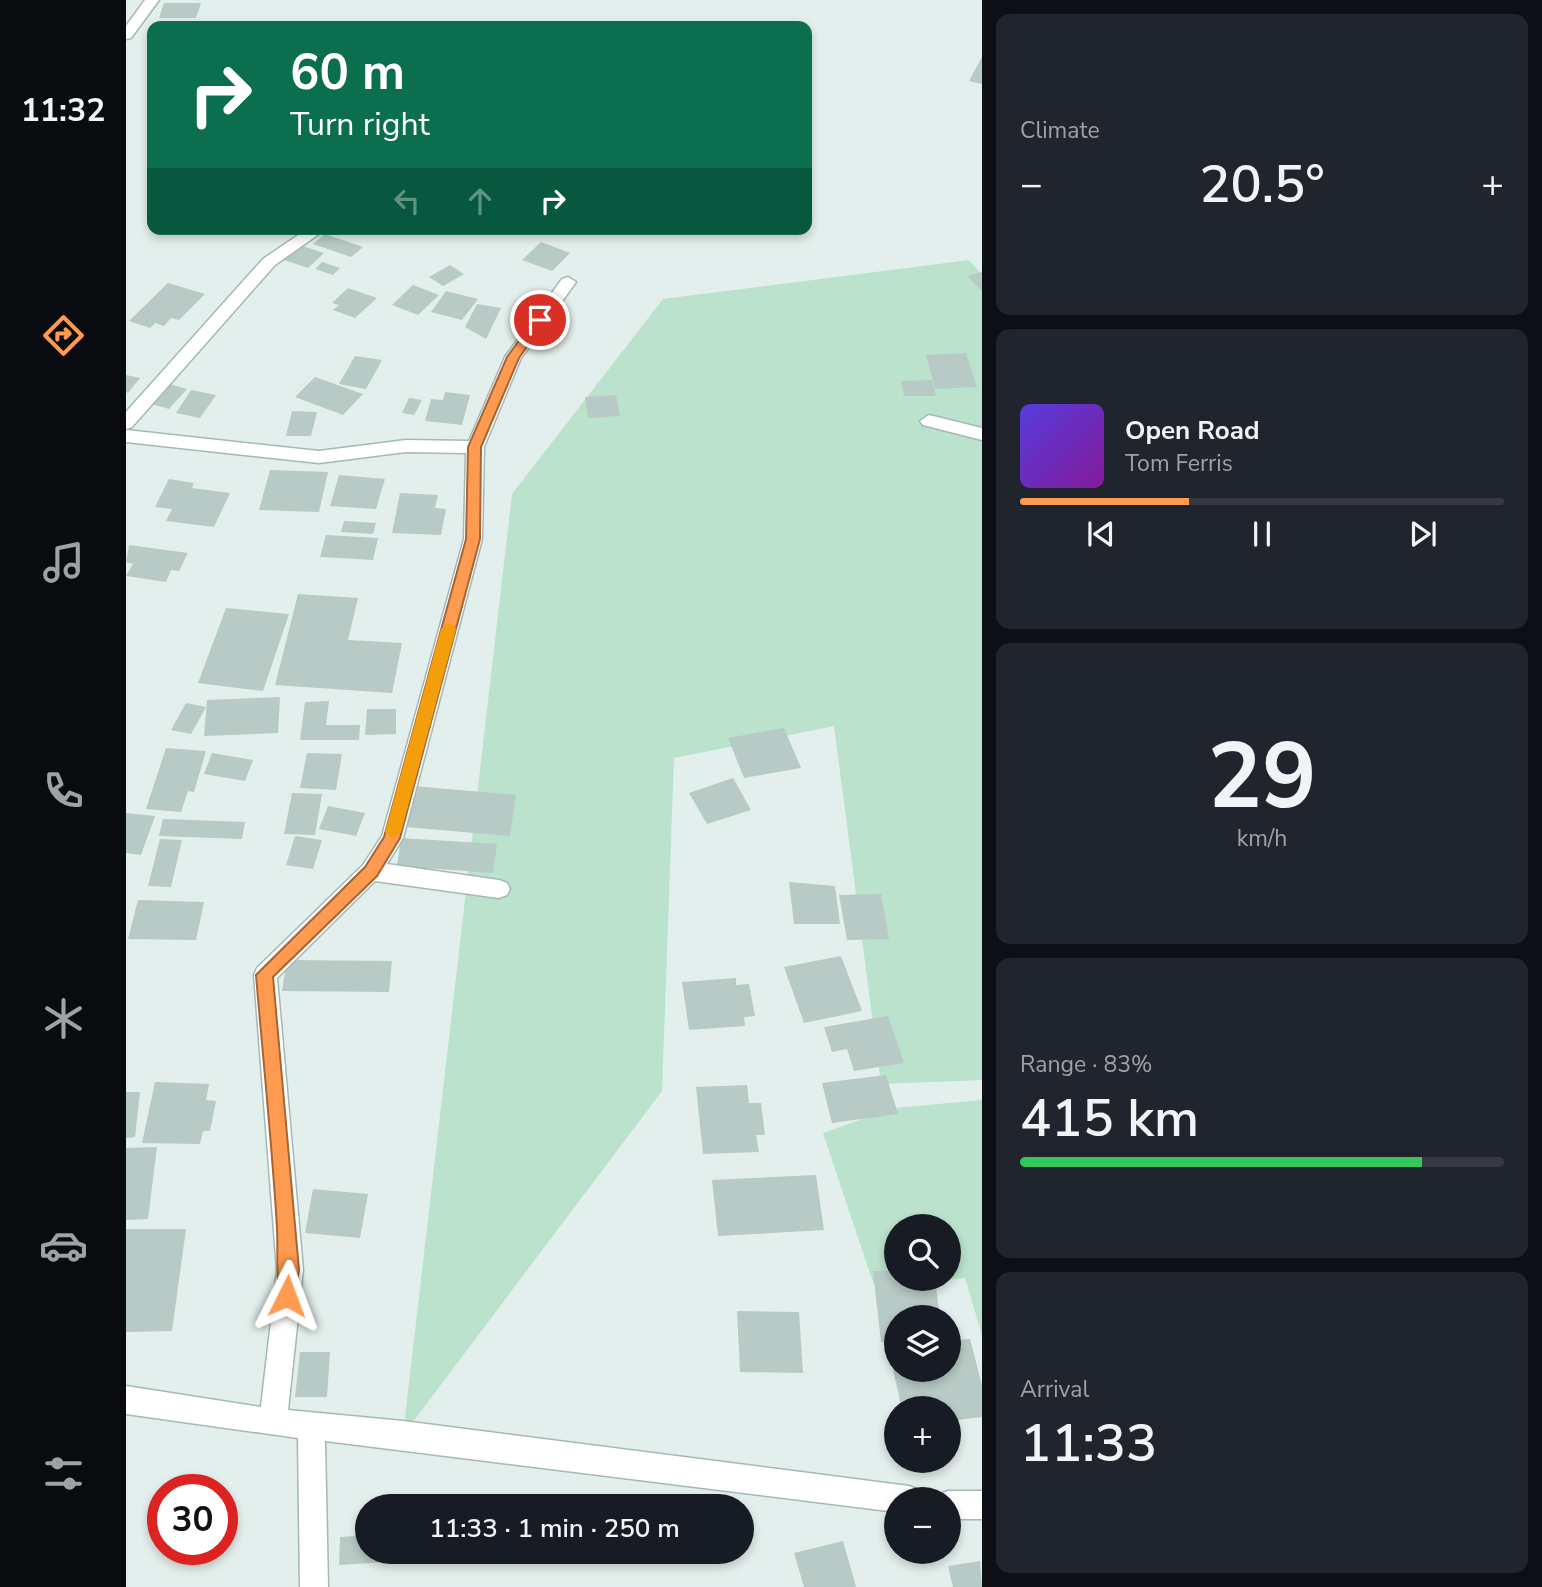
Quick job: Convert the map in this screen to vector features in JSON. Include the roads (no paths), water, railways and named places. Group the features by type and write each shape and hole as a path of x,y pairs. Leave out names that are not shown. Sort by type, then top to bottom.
{"street":[{"path":"126,35 152,0"},
{"path":"126,423 269,262 309,235"},
{"path":"273,1422 290,1270 265,975 371,871 391,838 473,539 475,447 513,357 568,282"},
{"path":"929,421 982,434"},
{"path":"126,436 318,457 406,446 475,447"},
{"path":"371,871 499,889"},
{"path":"126,1400 273,1422 884,1497"},
{"path":"311,1426 314,1587"},
{"path":"961,1505 982,1505"}]}
